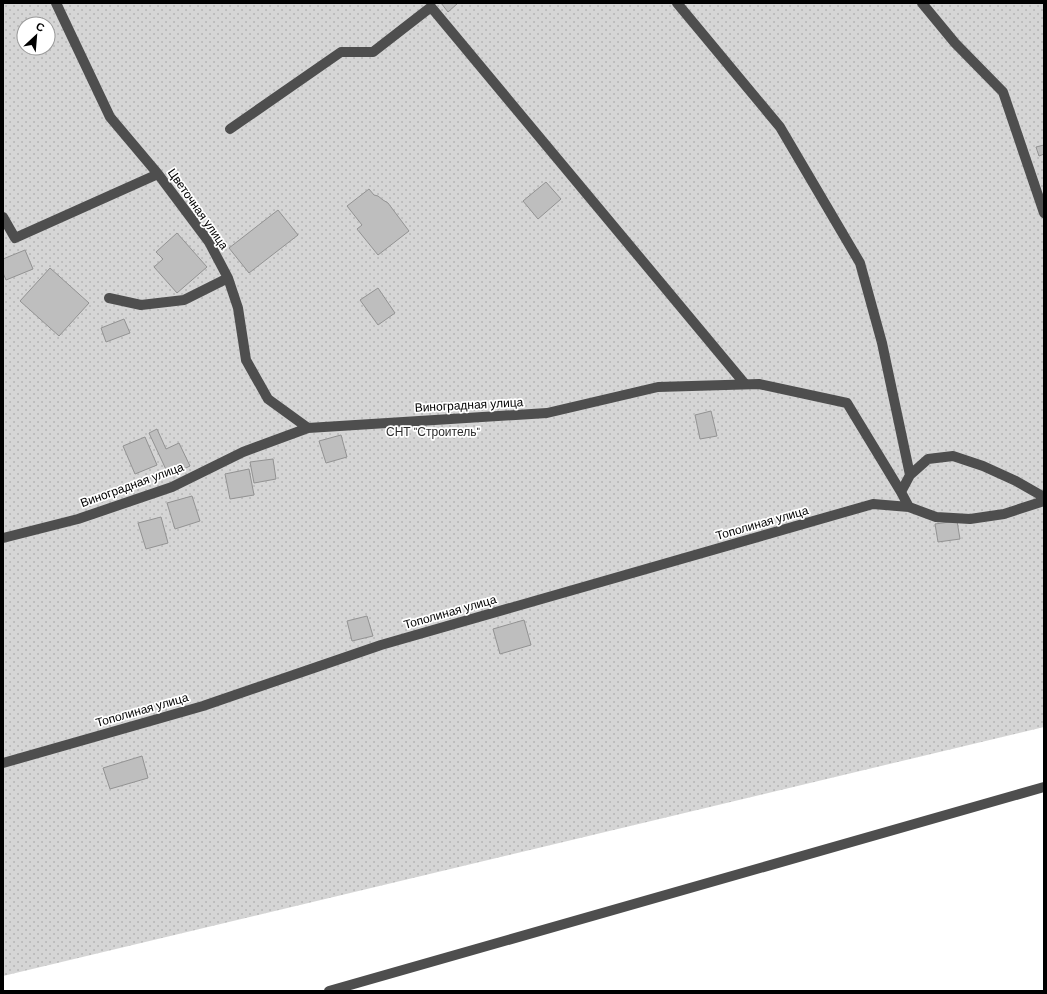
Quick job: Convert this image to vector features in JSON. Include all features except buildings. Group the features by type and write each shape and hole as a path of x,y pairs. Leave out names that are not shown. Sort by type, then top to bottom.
{"street":[{"name":"Цветочная улица","path":"56,3 110,117 158,174 209,242 228,278 238,308 246,360 268,399 308,428"},
{"path":"677,3 780,127 860,263 882,343 910,475"},
{"path":"922,3 955,43 1004,92 1044,213"},
{"path":"230,129 341,52 373,52 431,7 745,384"},
{"path":"3,217 15,238 158,174"},
{"path":"109,298 141,305 184,300 228,278"},
{"name":"Виноградная улица","path":"3,538 78,519 172,487 243,452 308,428 547,413 658,387 745,384 759,384 848,403 909,507"},
{"path":"901,492 910,475 928,459 953,456 983,466 1016,481 1044,497"},
{"name":"Тополиная улица","path":"3,762 203,706 381,645 873,504 909,507 936,517 970,519 1004,514 1044,501"},
{"path":"329,991 1044,787"}],"green space":[{"name":"СНТ \"Строитель\"","path":"3,3 1044,3 1044,727 3,976"}]}
